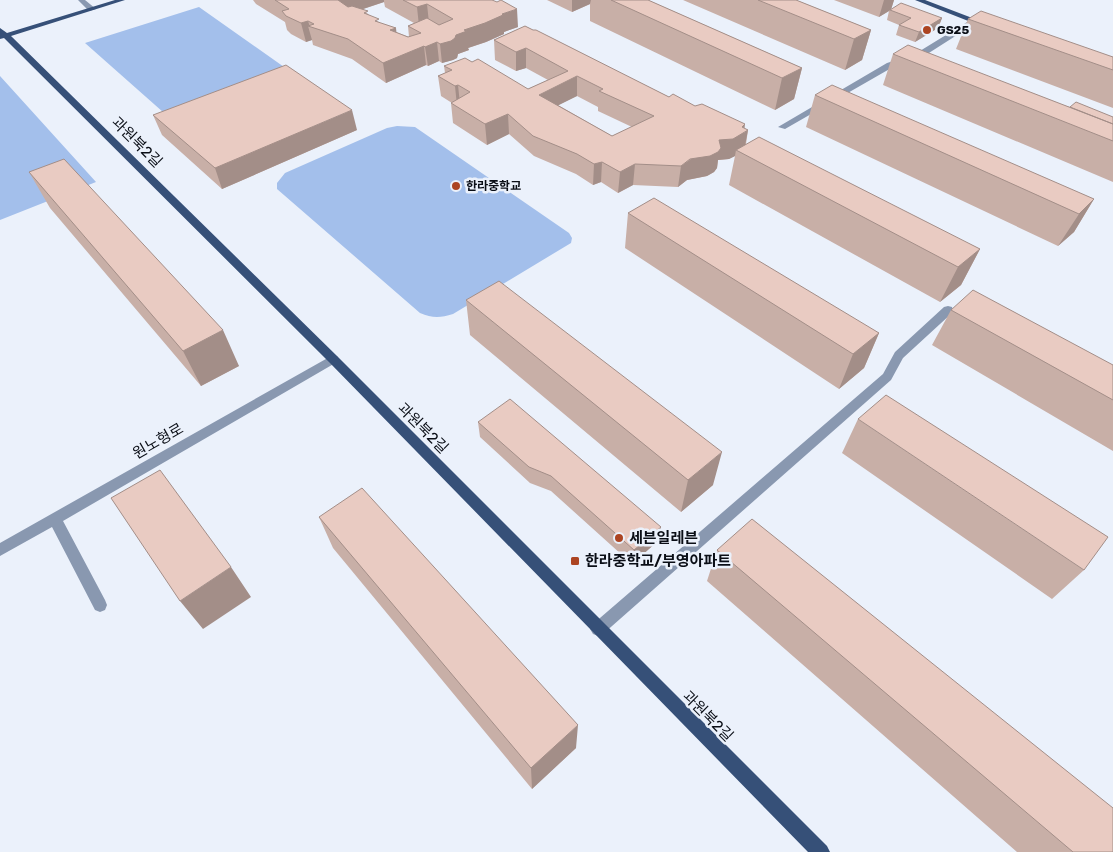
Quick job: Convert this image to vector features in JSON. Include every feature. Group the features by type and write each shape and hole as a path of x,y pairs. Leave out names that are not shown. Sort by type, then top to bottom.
{"main road":[{"path":"2,34 122,0"},
{"path":"918,0 994,27"},
{"name":"과원북2길","path":"2,34 333,360 821,852"}],"street":[{"path":"81,0 92,9"},
{"path":"782,127 890,64 918,56 975,21"},
{"path":"598,629 887,377 898,355 948,310"},
{"name":"원노형로","path":"0,550 333,360"},
{"path":"55,519 100,605"}],"shaded area":[{"path":"199,7 294,74 172,120 85,43"},
{"path":"0,76 96,182 0,220"},
{"path":"397,126 415,127 569,233 572,238 571,243 453,314 436,317 420,313 277,189 277,183 285,173 387,128"}],"building":[{"path":"275,0 338,0 348,7 352,6 368,11 364,13 379,19 375,21 396,28 390,30 408,37 421,33 408,26 427,18 439,25 453,19 427,4 417,7 403,0 492,0 497,2 501,0 517,9 464,30 467,31 456,35 451,41 440,44 437,42 424,46 383,63 348,39 308,26 314,24 308,21 301,23 286,16 282,11 289,9"},
{"path":"611,0 648,0 802,68 782,78"},
{"path":"758,0 796,0 871,30 854,39"},
{"path":"901,3 942,18 919,32 899,25 911,18 890,10"},
{"path":"981,11 1113,57 1113,70 968,19"},
{"path":"525,26 669,97 673,94 695,106 702,104 745,124 742,127 748,130 733,139 719,140 721,148 718,152 710,156 690,159 681,166 635,164 620,172 602,162 594,164 577,154 533,136 508,114 485,124 451,103 470,92 438,76 452,70 444,66 465,58 472,62 478,59 528,89 568,71 526,48 516,52 494,40","holes":["577,76 603,89 599,91 654,116 612,136 539,95"]},
{"path":"908,45 1113,124 1113,141 893,54"},
{"path":"286,65 352,110 215,168 153,115"},
{"path":"832,85 1094,199 1079,214 815,95"},
{"path":"1076,102 1113,117 1113,124 1070,107"},
{"path":"759,137 980,249 958,267 736,150"},
{"path":"64,159 223,330 183,351 29,172"},
{"path":"654,198 879,333 853,354 628,213"},
{"path":"499,281 722,452 688,480 466,300"},
{"path":"973,290 1113,365 1113,400 951,310"},
{"path":"886,395 1108,537 1084,570 858,419"},
{"path":"510,399 661,527 634,550 551,476 529,467 478,422"},
{"path":"160,470 231,567 180,601 111,498"},
{"path":"362,488 578,725 531,768 319,517"},
{"path":"752,519 1113,808 1113,852 1073,852 717,550"}],"place":[{"name":"GS25","path":"927,30"},
{"name":"한라중학교","path":"456,186"},
{"name":"세븐일레븐","path":"619,538"},
{"name":"한라중학교/부영아파트","path":"575,561"}]}
